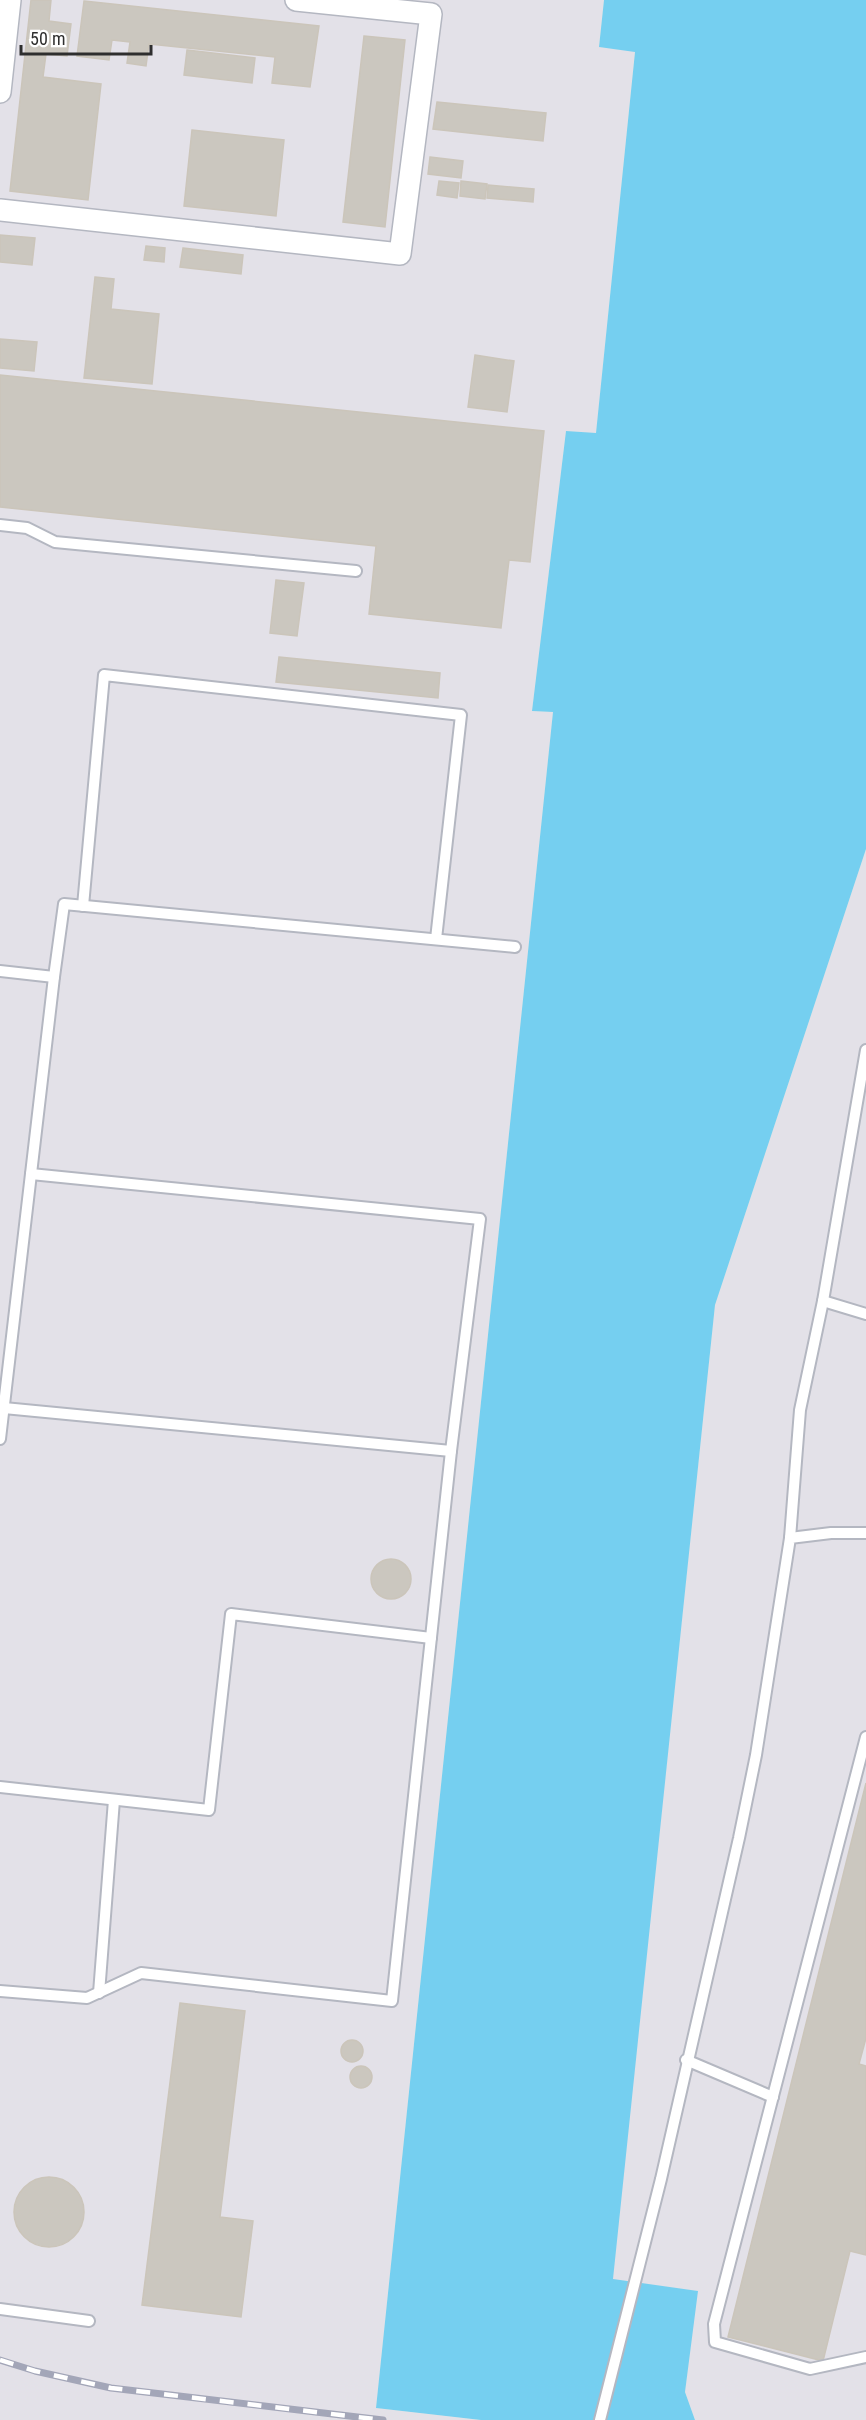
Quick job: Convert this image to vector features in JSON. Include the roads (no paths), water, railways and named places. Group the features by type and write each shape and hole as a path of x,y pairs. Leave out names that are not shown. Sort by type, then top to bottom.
{"street":[{"path":"0,92 10,0"},
{"path":"0,210 400,254 431,14 296,0"}],"lane":[{"path":"0,525 27,528 55,542 356,571"},
{"path":"83,906 104,675 461,715 436,939"},
{"path":"0,1439 64,904 514,947"},
{"path":"0,971 54,977"},
{"path":"600,2420 661,2179 756,1755 790,1538 800,1410 823,1301 866,1050"},
{"path":"0,1990 87,1998 141,1973 392,2001 451,1451 480,1219 31,1174"},
{"path":"823,1301 866,1314"},
{"path":"4,1408 451,1451"},
{"path":"790,1538 831,1533 866,1533"},
{"path":"0,1787 209,1810 231,1614 430,1638"},
{"path":"866,1737 714,2324 716,2342 810,2369 866,2357"},
{"path":"99,1993 114,1800"},
{"path":"686,2060 773,2097"},
{"path":"0,2308 89,2322"}],"water":[{"path":"604,0 866,0 866,849 715,1305 613,2279 698,2291 685,2392 695,2420 481,2420 376,2408 553,712 532,711 566,431 596,433 635,52 599,47"}],"railway":[{"path":"0,2360 35,2371 111,2388 383,2420"}]}
